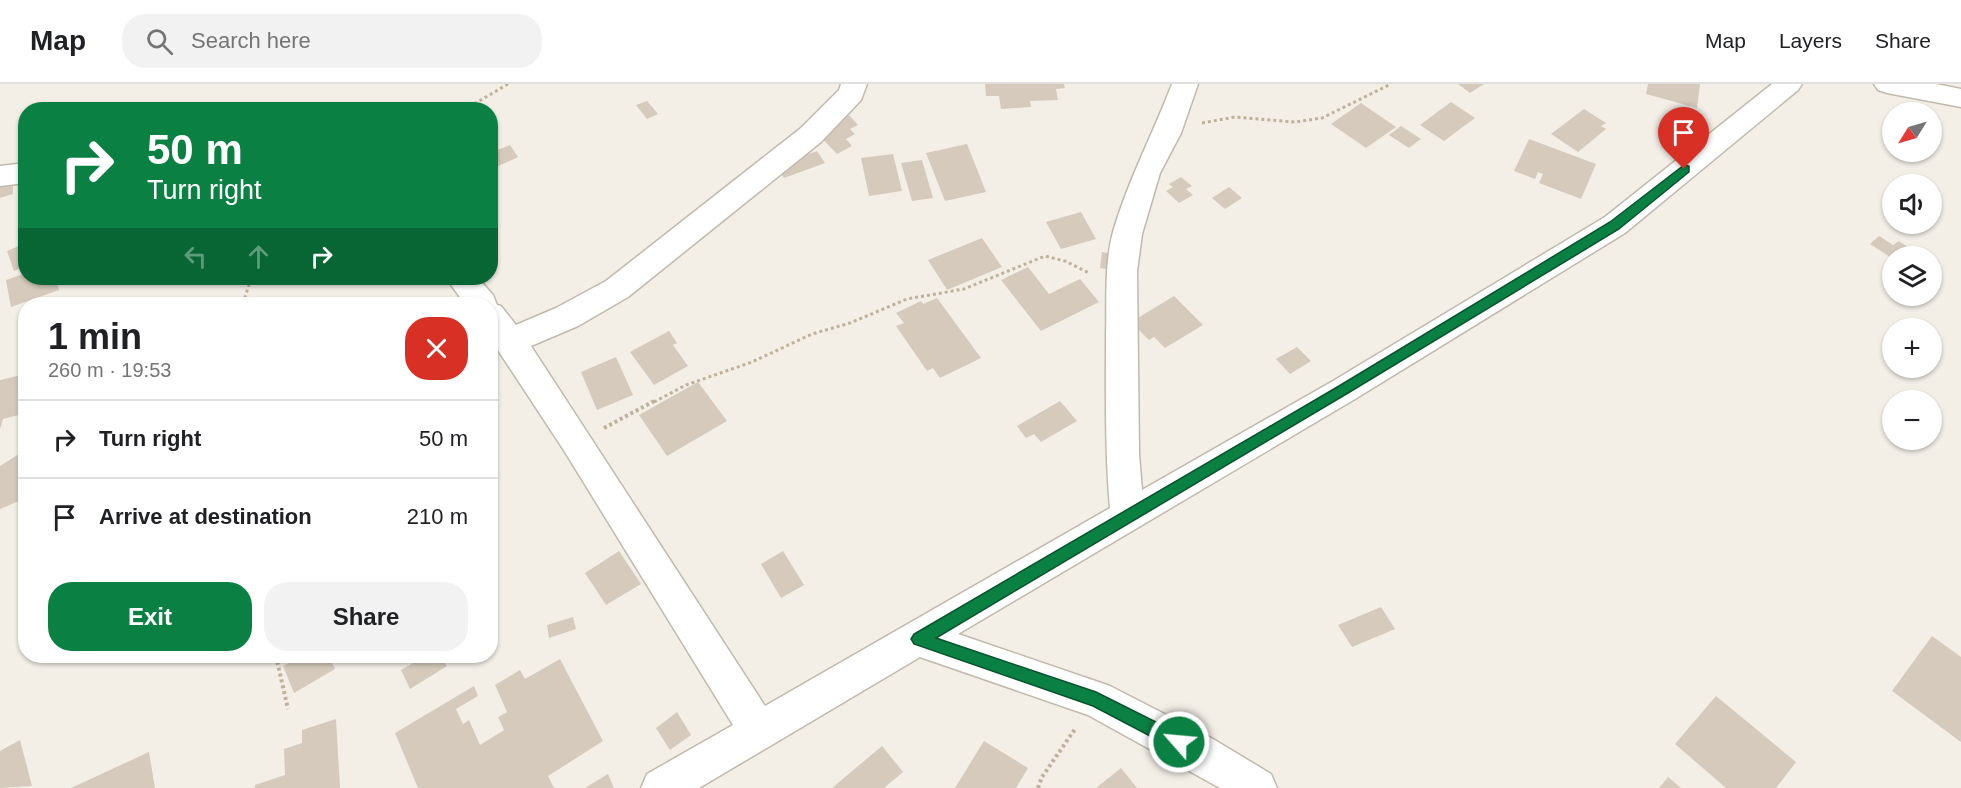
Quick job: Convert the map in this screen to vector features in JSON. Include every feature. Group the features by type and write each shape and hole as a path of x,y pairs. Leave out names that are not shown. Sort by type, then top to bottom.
{"street":[{"path":"759,731 577,442 501,328 567,317 617,289 811,135 852,93 854,84"},
{"path":"1128,517 1122,454 1122,271 1127,234 1146,173 1167,133 1185,84"},
{"path":"661,788 1128,517 1615,225 1789,84"},
{"path":"1887,84 1961,98"},
{"path":"0,176 18,174"},
{"path":"467,285 476,297"},
{"path":"919,639 1096,699 1199,753 1257,788"}],"path":[{"path":"478,102 508,84"},
{"path":"1167,133 1222,118 1295,122 1322,118 1391,84"},
{"path":"577,442 686,385 752,362 812,334 850,323 907,299 964,290 1011,268 1045,256 1065,261 1092,274 1122,271"},
{"path":"278,663 288,709"},
{"path":"1038,788 1042,777 1096,699"}],"building":[{"path":"985,84 1064,84 1065,88 1056,89 1058,100 1030,101 1031,107 1001,109 999,96 986,96"},
{"path":"1458,84 1484,84 1470,93"},
{"path":"1648,84 1700,84 1697,108 1646,94"},
{"path":"647,101 658,114 647,119 636,105"},
{"path":"1451,102 1475,118 1444,141 1420,125"},
{"path":"1361,103 1396,127 1366,148 1331,124"},
{"path":"1584,109 1606,123 1601,126 1606,129 1578,152 1551,134"},
{"path":"849,115 858,125 850,129 855,134 846,139 852,146 837,154 816,132"},
{"path":"1401,126 1421,139 1409,148 1389,135"},
{"path":"1529,139 1596,164 1581,199 1539,183 1543,174 1538,172 1535,179 1514,171"},
{"path":"967,144 986,192 945,201 926,153"},
{"path":"510,145 518,157 498,166 498,150"},
{"path":"817,151 825,163 784,178 776,166"},
{"path":"893,154 902,191 869,196 861,158"},
{"path":"922,160 933,198 912,201 901,163"},
{"path":"1181,177 1192,186 1186,189 1193,195 1179,203 1166,191 1173,187 1169,184"},
{"path":"13,183 13,194 0,198 0,187"},
{"path":"1229,187 1242,198 1225,209 1212,198"},
{"path":"1081,212 1096,239 1061,249 1046,222"},
{"path":"1879,236 1893,245 1899,241 1906,246 1882,246 1882,252 1870,244"},
{"path":"982,238 1002,267 947,290 928,260"},
{"path":"18,246 18,269 14,271 7,251"},
{"path":"1102,252 1115,254 1113,270 1100,268"},
{"path":"1028,267 1049,294 1080,279 1099,302 1041,331 1001,280"},
{"path":"18,276 18,285 58,285 59,290 39,297 18,297 18,305 11,307 6,280"},
{"path":"1174,296 1203,325 1165,348 1154,337 1149,340 1131,322"},
{"path":"937,298 981,358 940,378 933,368 927,371 896,326 904,323 896,313 921,301 923,304"},
{"path":"669,331 677,343 673,345 688,366 654,385 630,352"},
{"path":"1297,347 1311,361 1290,374 1276,359"},
{"path":"616,357 633,395 597,410 581,372"},
{"path":"18,376 18,415 3,419 0,429 0,380"},
{"path":"698,382 727,421 667,456 639,415"},
{"path":"1060,401 1077,421 1041,442 1034,434 1026,438 1017,426"},
{"path":"18,455 18,501 0,509 0,466"},
{"path":"619,551 641,584 606,605 585,573"},
{"path":"783,551 804,585 781,598 761,564"},
{"path":"1381,607 1395,629 1352,647 1338,625"},
{"path":"573,617 576,629 549,638 547,625"},
{"path":"1932,636 1961,657 1961,742 1892,691"},
{"path":"560,659 603,741 548,776 554,788 418,788 395,733 474,686 478,696 456,709 463,724 469,720 480,745 504,730 498,717 507,712 495,685 520,670 525,679"},
{"path":"289,663 332,663 335,669 294,693 283,666"},
{"path":"413,663 445,663 447,666 410,689 401,670"},
{"path":"1716,696 1796,762 1776,788 1726,788 1675,744"},
{"path":"677,712 691,735 670,750 656,728"},
{"path":"336,719 340,788 255,788 255,785 285,775 284,749 302,743 302,730"},
{"path":"20,740 32,786 0,788 0,751"},
{"path":"984,741 1028,768 1016,788 955,788"},
{"path":"882,746 903,772 884,788 832,788"},
{"path":"149,752 155,788 71,788"},
{"path":"1121,768 1137,788 1096,788"},
{"path":"608,774 614,788 585,788"},
{"path":"1668,777 1681,788 1659,788"}],"route":[{"path":"1179,742 1096,699 919,639 1344,390 1615,225 1684,169"}]}
